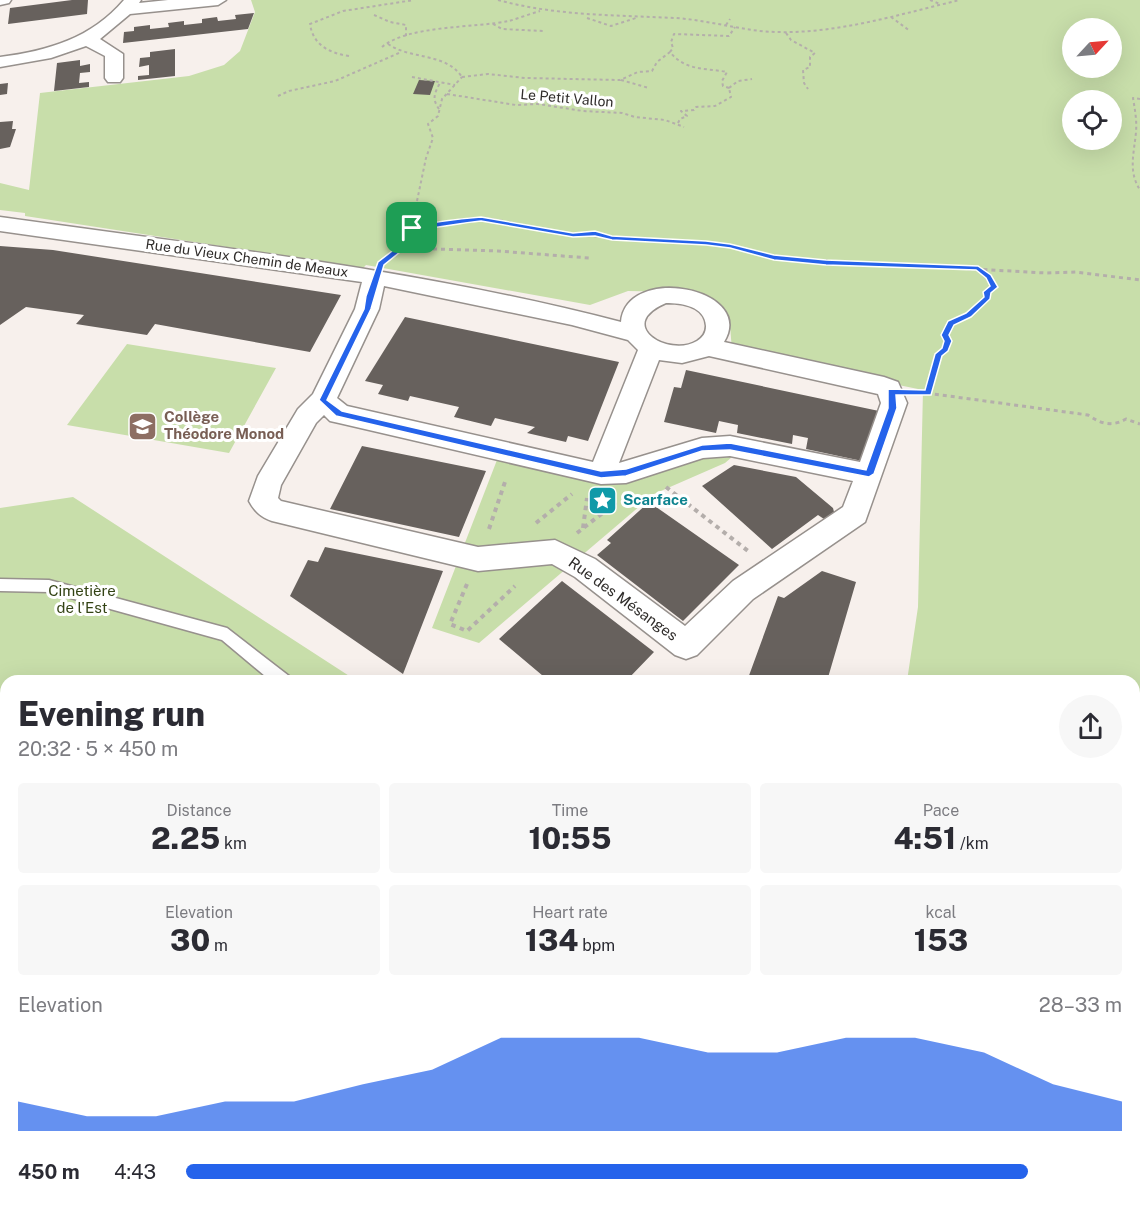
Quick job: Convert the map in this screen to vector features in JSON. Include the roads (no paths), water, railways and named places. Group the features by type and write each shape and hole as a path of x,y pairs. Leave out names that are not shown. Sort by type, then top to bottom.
{"street":[{"path":"0,62 47,53 87,39 114,22 129,4 218,0"},
{"path":"87,39 114,54 114,78"},
{"name":"Rue du Vieux Chemin de Meaux","path":"0,224 375,277 572,317 642,341"},
{"name":"Rue des Mésanges","path":"375,277 367,309 323,400 307,416 268,484 263,501 272,510 478,558 555,552 585,568 686,645 742,590 855,514 892,408 891,392 875,383 706,347"},
{"path":"663,296 690,298 712,311 717,320 718,330 715,339 706,347 695,352 680,354 642,341 631,323 633,313 639,305 663,296"},
{"path":"595,484 642,341"},
{"path":"323,400 339,414 595,484 702,448 730,446 869,474"}],"lane":[{"path":"0,585 50,586 227,635 276,675"}],"place":[{"name":"Collège Théodore Monod","path":"143,426"},
{"name":"Scarface","path":"602,500"}],"park label":[{"name":"Cimetière de l'Est","path":"82,600"}]}
